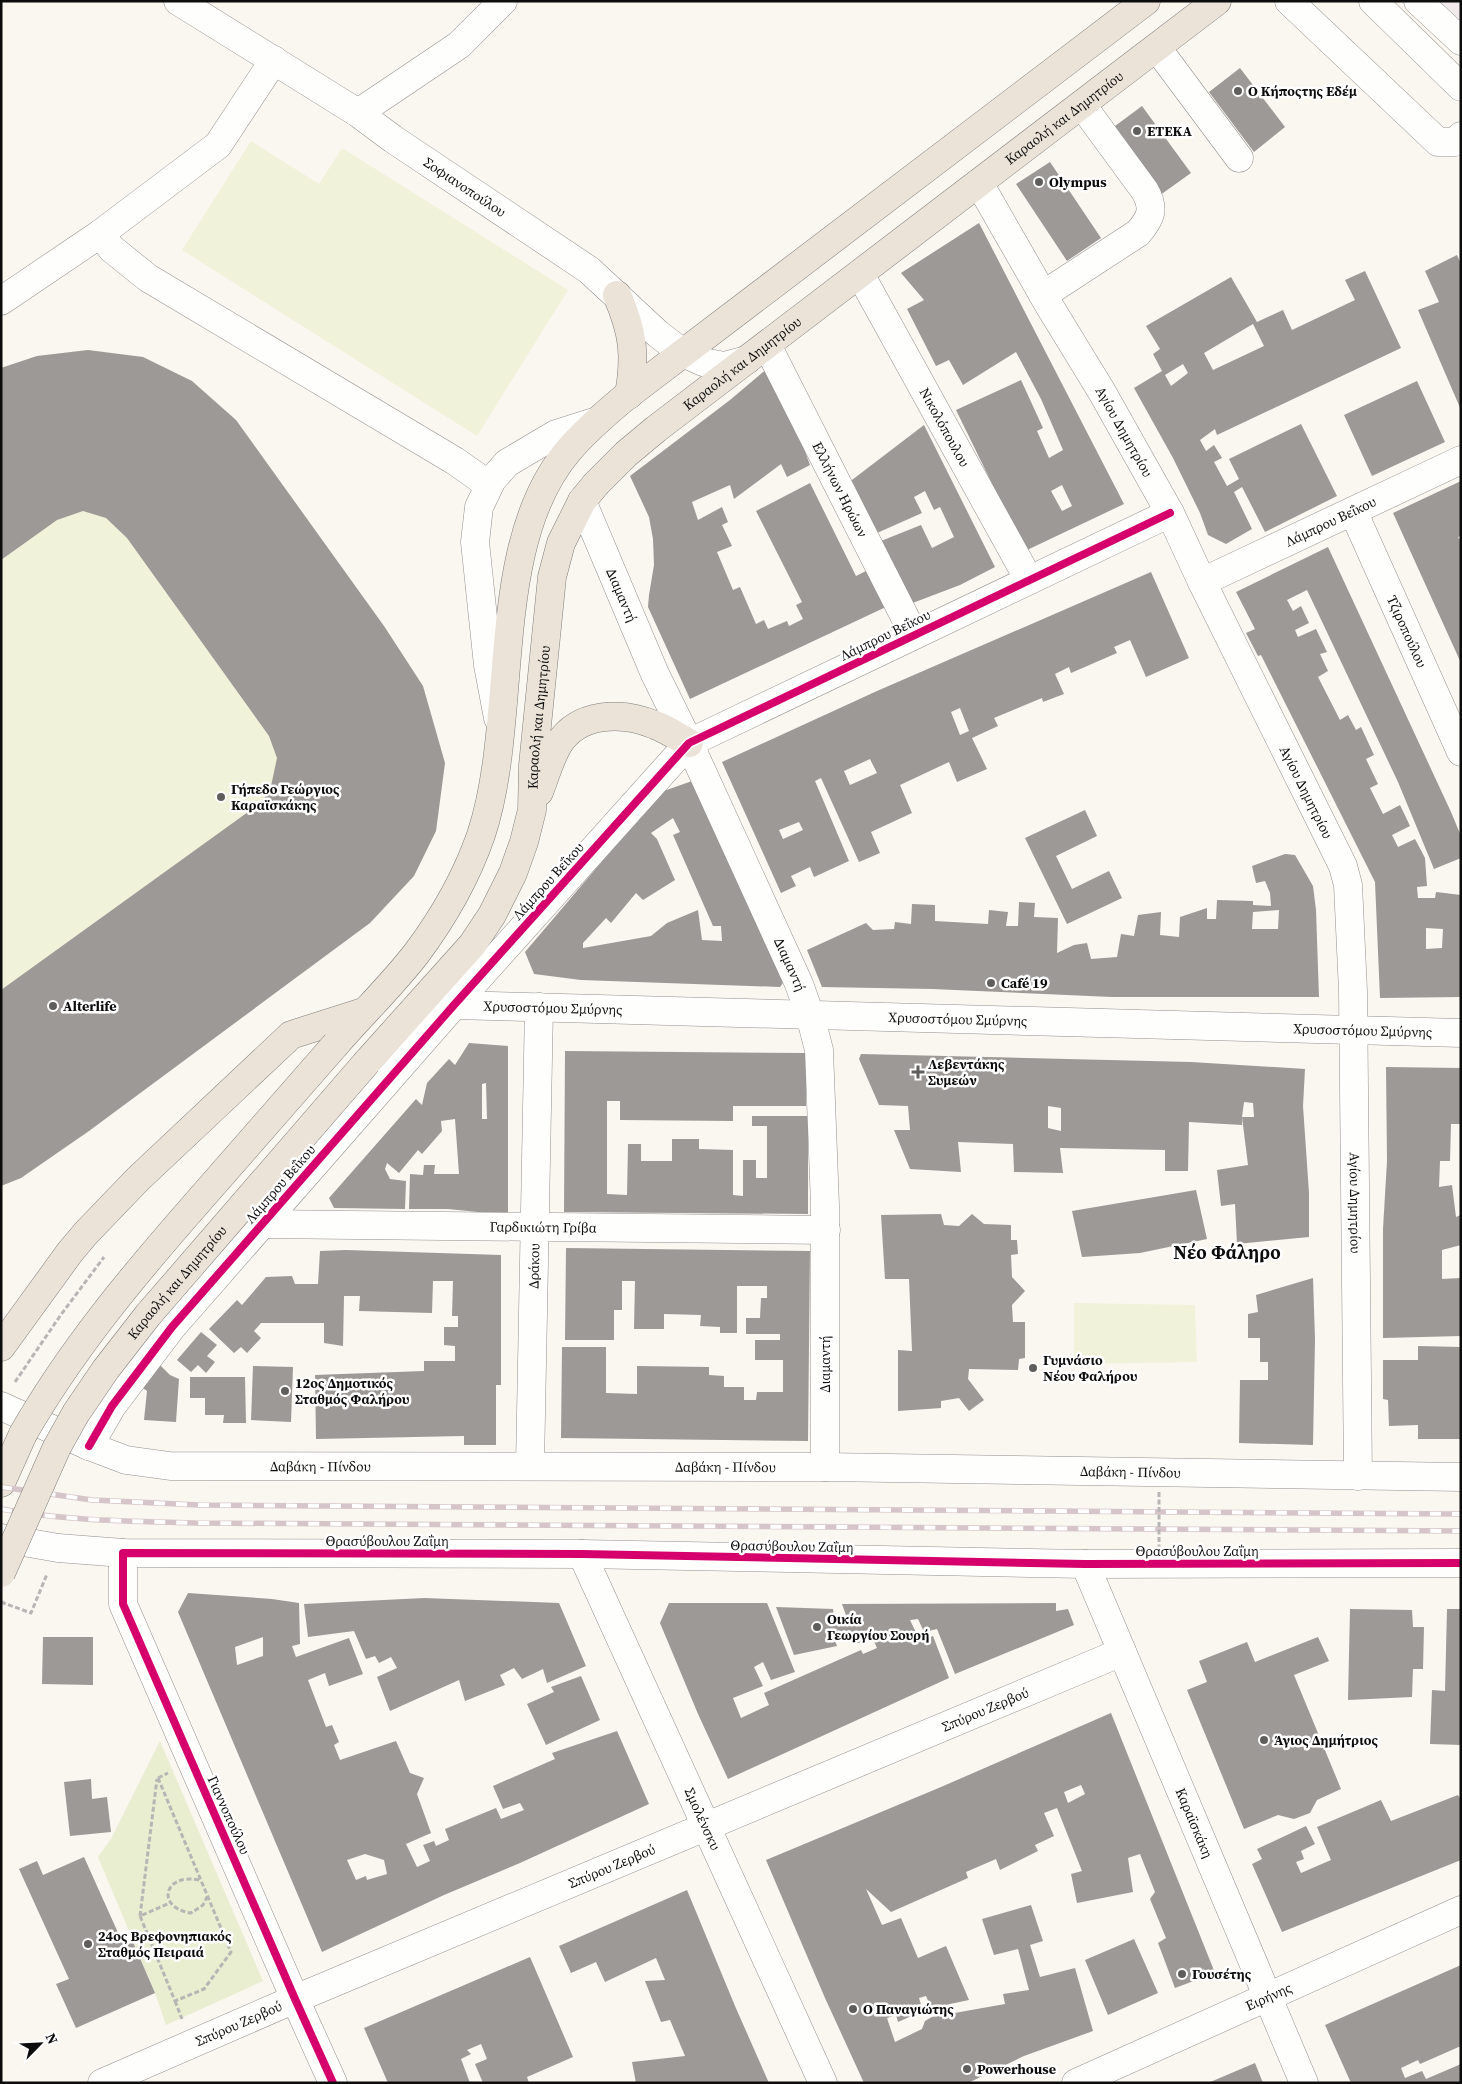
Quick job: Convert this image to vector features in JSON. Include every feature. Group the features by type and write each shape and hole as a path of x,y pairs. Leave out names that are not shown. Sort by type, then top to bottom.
{"main road":[{"path":"1,1483 23,1434 45,1395 77,1349 158,1247 415,955 446,910 472,859 489,808 501,732 517,570 538,501 554,470 568,450 629,395 1146,1"},
{"name":"Καραολή και Δημητρίου","path":"1,1573 57,1447 76,1413 106,1369 148,1315 367,1062 472,945 513,873 524,842 532,810 533,764 552,577 561,543 582,501 626,454 1217,1"},
{"path":"616,295 627,319 634,349 629,395"},
{"path":"532,810 558,746 580,724 611,715 630,718 654,724 689,743"},
{"path":"1,1347 86,1233 145,1172 291,1035 364,1012"}],"street":[{"name":"Σοφιανοπούλου","path":"178,1 358,113 393,140 588,270 658,334 683,354 703,362 724,366 757,353"},
{"path":"358,113 459,45 503,1"},
{"path":"1290,1 1438,142 1455,142 1461,136"},
{"path":"1374,1 1461,87"},
{"path":"1418,1 1459,39 1431,58"},
{"path":"1157,48 1239,158"},
{"path":"1,301 100,234 218,145 274,60"},
{"path":"1043,295 1138,232 1146,223 1151,212 1151,202 1145,191 1082,105"},
{"name":"Αγίου Δημητρίου","path":"979,183 1043,295 1102,392 1170,513 1202,582 1343,866 1348,885 1353,991 1358,1476"},
{"path":"100,234 112,249 148,278 455,462 489,485"},
{"name":"Νικολόπουλου","path":"860,274 1029,580"},
{"name":"Ελλήνων Ηρώων","path":"757,353 914,635"},
{"path":"501,732 488,665 475,542 479,507 489,485 500,470 517,456 556,434 598,421"},
{"name":"Λάμπρου Βεΐκου","path":"1202,582 1461,460"},
{"name":"Διαμαντή","path":"582,501 655,674 689,743 799,984 810,1015 819,1050 826,1230 825,1467"},
{"name":"Τζιροπούλου","path":"1352,511 1461,752"},
{"name":"Λάμπρου Βεΐκου","path":"89,1446 112,1406 143,1364 262,1224 454,1005 689,743 1170,513"},
{"name":"Χρυσοστόμου Σμύρνης","path":"454,1005 1461,1033"},
{"name":"Δράκου","path":"530,1465 533,1226 539,1007"},
{"name":"Γαρδικιώτη Γρίβα","path":"262,1224 826,1230"},
{"name":"Δαβάκη - Πίνδου","path":"6,1397 89,1446 126,1460 170,1466 530,1465 825,1467 1461,1477"},
{"name":"Θρασύβουλου Ζαΐμη","path":"1,1538 58,1548 123,1553 582,1554 1085,1564 1461,1563"},
{"name":"Γιαννοπούλου","path":"123,1553 123,1604 333,2083"},
{"name":"Σμολένσκυ","path":"582,1554 823,2083"},
{"name":"Καραϊσκάκη","path":"1085,1564 1304,2083"},
{"name":"Σπύρου Ζερβού","path":"102,2083 295,1999 1122,1652"},
{"name":"Ειρήνης","path":"1076,2083 1461,1910"}],"path":[{"path":"6,1397 60,1316"},
{"path":"1159,1492 1159,1549"},
{"path":"1,1602 31,1613 58,1548"},
{"path":"158,1778 200,1880 207,1897 231,1952 204,1989 175,2001 140,1916 158,1778"},
{"path":"200,1880 188,1878 174,1882 168,1896 170,1903 176,1910 191,1913 203,1905 207,1897"},
{"path":"140,1916 170,1903"}],"shaded area":[{"path":"1437,1 1461,1 1461,23"}],"green space":[{"path":"251,141 319,184 342,148 568,290 477,436 182,250"},
{"name":"Γήπεδο Γεώργιος Καραϊσκάκης","path":"88,350 143,357 192,381 236,420 384,626 423,686 445,763 436,831 414,876 89,1131 21,1178 1,1186 1,368 37,356"},
{"path":"1074,1303 1195,1305 1197,1362 1074,1364"},
{"path":"160,1741 263,1981 166,2025 155,1993 98,1857 111,1839"}],"building":[{"path":"1240,68 1285,127 1254,152 1209,92"},
{"path":"1142,106 1191,173 1156,198 1107,132"},
{"path":"1050,162 1101,238 1067,261 1016,184"},
{"path":"979,223 1124,504 1025,551 956,410 1021,380 1043,428 1037,431 1049,458 1063,450 1041,399 1016,352 963,385 949,360 936,366 907,309 924,300 901,273","holes":["1062,485 1072,506 1062,511 1051,491"]},
{"path":"1457,255 1461,264 1461,410 1418,310 1439,302 1425,271"},
{"path":"1365,271 1401,348 1217,435 1215,429 1200,440 1206,451 1214,445 1222,458 1214,462 1227,486 1239,479 1229,459 1301,424 1337,496 1265,532 1242,487 1234,492 1252,529 1226,544 1208,535 1200,513 1173,458 1134,388 1162,371 1153,354 1160,349 1146,326 1231,277 1257,322 1283,310 1292,330 1355,300 1345,280","holes":["1253,324 1264,346 1213,370 1204,353","1183,364 1188,373 1171,386 1165,375"]},
{"name":"Γήπεδο Γεώργιος Καραϊσκάκης","path":"88,350 143,357 192,381 236,420 384,626 423,686 445,763 436,831 414,876 370,923 89,1131 21,1178 1,1186 1,990 262,802 271,786 277,758 269,736 127,538 106,518 83,511 57,520 1,560 1,368 37,356"},
{"path":"768,368 794,422 810,465 787,477 781,464 734,499 730,485 692,502 698,520 722,507 728,522 722,525 732,546 717,552 733,590 740,587 756,624 764,620 768,629 787,621 789,626 803,619 796,605 802,602 756,511 810,483 856,576 870,569 888,606 690,699 648,607 654,565 653,539 649,517 630,476 730,400"},
{"path":"1417,381 1445,442 1372,476 1344,415"},
{"path":"924,425 995,567 960,585 910,604 881,541 921,525 932,548 954,537 940,507 934,510 925,491 914,497 922,513 877,533 848,483"},
{"path":"1461,481 1461,536 1458,537 1461,542 1461,663 1393,513"},
{"path":"1328,547 1451,812 1461,836 1461,858 1434,869 1398,782 1307,590 1287,600 1293,611 1301,606 1309,623 1295,630 1298,637 1316,629 1327,652 1320,654 1328,671 1318,677 1340,720 1348,715 1356,730 1361,727 1374,755 1366,759 1378,784 1370,788 1383,814 1400,805 1410,826 1392,835 1398,847 1415,839 1425,858 1427,886 1417,887 1418,898 1435,898 1436,892 1461,895 1461,997 1380,998 1375,882 1261,655 1258,656 1246,633 1255,629 1236,592","holes":["1426,928 1443,929 1442,948 1426,949"]},
{"path":"1151,572 1189,658 1146,677 1130,640 1114,647 1117,653 1071,673 1069,667 1055,674 1064,694 1043,702 1042,698 994,718 998,726 972,738 987,769 957,782 949,762 900,785 912,813 871,832 880,853 859,862 821,778 815,781 849,861 814,877 810,867 791,876 796,886 781,893 722,762 877,691","holes":["960,708 969,731 960,735 951,712","870,759 877,773 850,785 844,771","799,822 803,830 783,839 779,830"]},
{"path":"692,781 785,980 780,987 581,980 534,974 525,952 661,792","holes":["673,818 680,832 673,835 713,926 721,926 722,941 702,940 698,910 667,923 651,936 583,948 583,943 606,918 611,923 636,893 643,900 675,880 657,839 651,833"]},
{"path":"1085,810 1097,836 1056,856 1072,889 1109,871 1122,898 1067,924 1025,838"},
{"path":"1285,854 1295,855 1313,886 1316,910 1319,997 1112,997 932,989 822,987 807,950 866,923 873,930 894,929 895,922 911,924 912,904 935,905 935,921 988,924 989,910 1008,912 1006,926 1018,926 1019,902 1035,903 1034,917 1058,918 1057,953 1074,945 1087,943 1091,959 1117,957 1121,934 1134,936 1138,915 1161,912 1160,935 1179,937 1180,917 1207,908 1207,919 1216,919 1217,900 1253,901 1253,905 1271,906 1270,893 1265,881 1256,883 1252,866","holes":["1279,910 1278,929 1252,929 1253,912"]},
{"path":"469,1043 508,1046 508,1215 448,1209 409,1209 410,1174 423,1175 424,1165 435,1165 434,1174 459,1174 455,1119 441,1121 442,1131 422,1154 418,1150 399,1173 387,1163 385,1169 390,1179 406,1181 405,1209 334,1208 329,1198 416,1099 422,1105 427,1083 449,1059 455,1065","holes":["486,1083 487,1119 482,1119 482,1084"]},
{"path":"565,1051 806,1053 806,1106 733,1106 733,1121 620,1120 620,1101 607,1101 607,1194 627,1195 628,1144 641,1144 641,1161 672,1161 672,1139 699,1139 699,1149 733,1150 733,1195 743,1196 743,1160 756,1160 756,1178 767,1178 767,1126 752,1126 752,1116 808,1116 808,1214 564,1212"},
{"path":"861,1054 1191,1062 1305,1069 1303,1106 1309,1193 1309,1237 1237,1244 1235,1204 1221,1206 1217,1170 1248,1165 1242,1117 1242,1125 1189,1122 1188,1171 1165,1171 1165,1150 1060,1148 1063,1173 1014,1172 1013,1144 958,1142 961,1172 910,1169 894,1130 910,1130 908,1106 879,1105 859,1059","holes":["1244,1102 1253,1103 1254,1117 1242,1117","1048,1106 1061,1108 1061,1131 1048,1128"]},
{"path":"1386,1067 1461,1068 1461,1124 1451,1124 1450,1161 1440,1161 1439,1187 1452,1185 1456,1217 1461,1215 1461,1245 1442,1250 1442,1279 1461,1278 1461,1336 1383,1338 1383,1229 1387,1161"},
{"path":"1196,1190 1207,1239 1140,1253 1082,1257 1072,1211"},
{"path":"941,1214 944,1225 959,1226 972,1214 984,1224 1011,1225 1011,1240 1017,1240 1018,1254 1011,1255 1012,1277 1025,1291 1012,1305 1013,1322 1025,1322 1025,1358 1019,1359 1018,1370 969,1369 968,1379 984,1400 969,1411 959,1398 941,1401 941,1408 898,1411 898,1350 912,1351 909,1279 885,1279 881,1215"},
{"path":"566,1248 810,1251 808,1441 561,1438 562,1347 606,1347 606,1393 637,1394 637,1366 709,1367 709,1375 724,1376 724,1387 744,1387 744,1400 756,1400 757,1392 783,1392 783,1360 755,1360 755,1340 780,1340 780,1334 746,1334 746,1318 760,1318 761,1298 767,1298 767,1286 737,1286 737,1333 720,1333 720,1327 700,1326 701,1315 664,1314 664,1329 634,1329 635,1281 622,1281 622,1310 614,1310 614,1340 565,1340"},
{"path":"346,1250 501,1255 501,1385 496,1385 496,1445 464,1445 464,1436 316,1439 315,1375 424,1371 424,1361 455,1361 455,1346 444,1345 444,1327 458,1327 458,1316 452,1316 453,1281 433,1281 432,1313 359,1311 360,1296 344,1296 343,1346 324,1343 324,1323 261,1323 254,1331 261,1338 247,1353 241,1347 234,1353 209,1329 237,1300 242,1305 266,1277 292,1276 295,1284 318,1284 320,1251"},
{"path":"1313,1278 1315,1339 1313,1445 1239,1443 1240,1380 1268,1380 1268,1362 1260,1362 1260,1338 1248,1338 1248,1314 1258,1312 1256,1295"},
{"path":"201,1332 217,1345 207,1356 215,1362 206,1373 198,1365 191,1372 177,1360"},
{"path":"1418,1346 1461,1347 1461,1439 1418,1439 1418,1425 1389,1426 1388,1400 1383,1399 1383,1360 1418,1360"},
{"path":"160,1365 170,1375 179,1379 176,1422 144,1420 147,1391 140,1386"},
{"path":"253,1366 293,1367 291,1422 251,1420"},
{"path":"190,1377 245,1377 246,1423 223,1423 224,1415 205,1415 205,1398 190,1398"},
{"path":"188,1593 272,1599 299,1603 300,1644 292,1646 296,1657 349,1638 363,1674 329,1686 325,1673 308,1680 326,1727 332,1725 339,1742 334,1745 340,1760 396,1741 410,1773 424,1778 417,1794 431,1833 406,1844 417,1867 430,1861 423,1845 434,1841 436,1846 449,1840 445,1829 496,1808 501,1819 524,1810 520,1803 503,1809 493,1786 555,1759 552,1753 617,1731 649,1804 520,1863 444,1895 322,1952 178,1612","holes":["263,1637 263,1656 237,1665 235,1647","365,1854 384,1860 387,1874 367,1880 366,1876 356,1880 347,1860"]},
{"path":"424,1598 559,1603 586,1666 547,1683 543,1669 522,1679 514,1668 500,1675 505,1685 465,1701 459,1680 390,1711 377,1677 397,1668 391,1657 379,1663 375,1656 366,1659 354,1631 308,1637 304,1604"},
{"path":"669,1603 767,1603 795,1672 771,1680 763,1662 754,1667 763,1686 733,1698 741,1718 769,1705 764,1693 861,1650 863,1654 877,1648 872,1637 856,1644 854,1637 834,1638 837,1646 794,1655 776,1607 833,1609 834,1618 847,1618 842,1604 1056,1603 1056,1611 1068,1609 1074,1625 955,1674 937,1629 924,1632 918,1619 910,1620 920,1641 933,1636 949,1678 728,1779 698,1714 660,1623"},
{"path":"1350,1609 1412,1610 1413,1627 1424,1627 1423,1669 1413,1669 1412,1697 1348,1700"},
{"path":"1447,1609 1461,1609 1461,1745 1430,1744 1432,1690 1445,1691"},
{"path":"43,1637 93,1637 93,1685 42,1684"},
{"name":"Άγιος Δημήτριος","path":"1318,1637 1329,1661 1294,1675 1341,1789 1317,1800 1310,1813 1294,1819 1278,1815 1244,1829 1187,1690 1207,1682 1199,1661 1247,1642 1255,1662"},
{"path":"581,1676 600,1720 546,1745 527,1704 554,1692 551,1687"},
{"path":"1111,1713 1215,1973 1175,1988 1158,1943 1166,1938 1150,1899 1155,1892 1140,1854 1128,1858 1133,1892 1077,1903 1071,1874 1082,1871 1057,1808 1044,1813 1054,1836 1035,1845 1038,1851 1000,1870 996,1859 966,1872 968,1878 891,1912 866,1889 882,1925 901,1918 918,1958 946,1946 969,2000 931,2008 926,1996 919,1998 923,2011 898,2022 896,2015 887,2018 895,2042 922,2029 925,2021 932,2017 1005,2004 1003,1994 1029,1990 1018,1949 994,1955 982,1919 1031,1905 1043,1941 1030,1945 1040,1977 1075,1968 1093,2031 1024,2056 968,2083 864,2083 825,1998 766,1860","holes":["1081,1785 1085,1794 1068,1803 1064,1792"]},
{"path":"91,1779 92,1799 107,1797 111,1832 70,1836 64,1782"},
{"path":"1458,1795 1461,1800 1461,1860 1282,1932 1252,1864 1262,1859 1257,1849 1306,1826 1315,1844 1301,1851 1304,1859 1296,1862 1301,1873 1331,1860 1317,1827 1381,1800 1391,1821"},
{"name":"24ος Βρεφονηπιακός Σταθμός Πειραιά","path":"84,1857 124,1946 133,1942 155,1993 76,2028 56,1984 69,1979 19,1869 37,1861 43,1875"},
{"path":"687,1890 769,2083 636,2083 632,2062 685,2056 670,2020 661,2022 645,1981 665,1980 656,1958 605,1982 596,1962 571,1973 559,1946"},
{"path":"1134,1939 1158,1993 1108,2015 1085,1960"},
{"path":"530,1957 573,2057 527,2077 529,2083 483,2083 475,2064 487,2059 481,2044 467,2050 471,2054 461,2059 470,2083 388,2083 364,2028"},
{"path":"1461,1965 1461,2046 1420,2064 1418,2060 1401,2068 1405,2078 1422,2071 1426,2079 1461,2064 1461,2083 1351,2083 1325,2025"},
{"path":"1255,2063 1263,2083 1208,2083"}],"railway":[{"path":"1,1487 92,1500 199,1505 1461,1514"},
{"path":"1,1509 74,1518 196,1523 1461,1531"}],"cycle path":[{"path":"89,1446 112,1406 172,1327 454,1005 689,743 1170,513"},
{"path":"333,2083 123,1604 123,1553 582,1554 1085,1564 1461,1563"}],"place":[{"name":"Ο Κήποςτης Εδέμ","path":"1238,91"},
{"name":"ΕΤΕΚΑ","path":"1137,131"},
{"name":"Olympus","path":"1039,182"},
{"name":"Γήπεδο Γεώργιος Καραϊσκάκης","path":"221,797"},
{"name":"Café 19","path":"991,983"},
{"name":"Alterlife","path":"53,1006"},
{"name":"Λεβεντάκης Συμεών","path":"918,1072"},
{"name":"Γυμνάσιο Νέου Φαλήρου","path":"1033,1368"},
{"name":"12ος Δημοτικός Σταθμός Φαλήρου","path":"285,1391"},
{"name":"Οικία Γεωργίου Σουρή","path":"817,1627"},
{"name":"Άγιος Δημήτριος","path":"1264,1740"},
{"name":"24ος Βρεφονηπιακός Σταθμός Πειραιά","path":"88,1944"},
{"name":"Γουσέτης","path":"1182,1974"},
{"name":"Ο Παναγιώτης","path":"853,2009"},
{"name":"Powerhouse","path":"967,2069"}],"district":[{"name":"Νέο Φάληρο","path":"1227,1252"}]}
